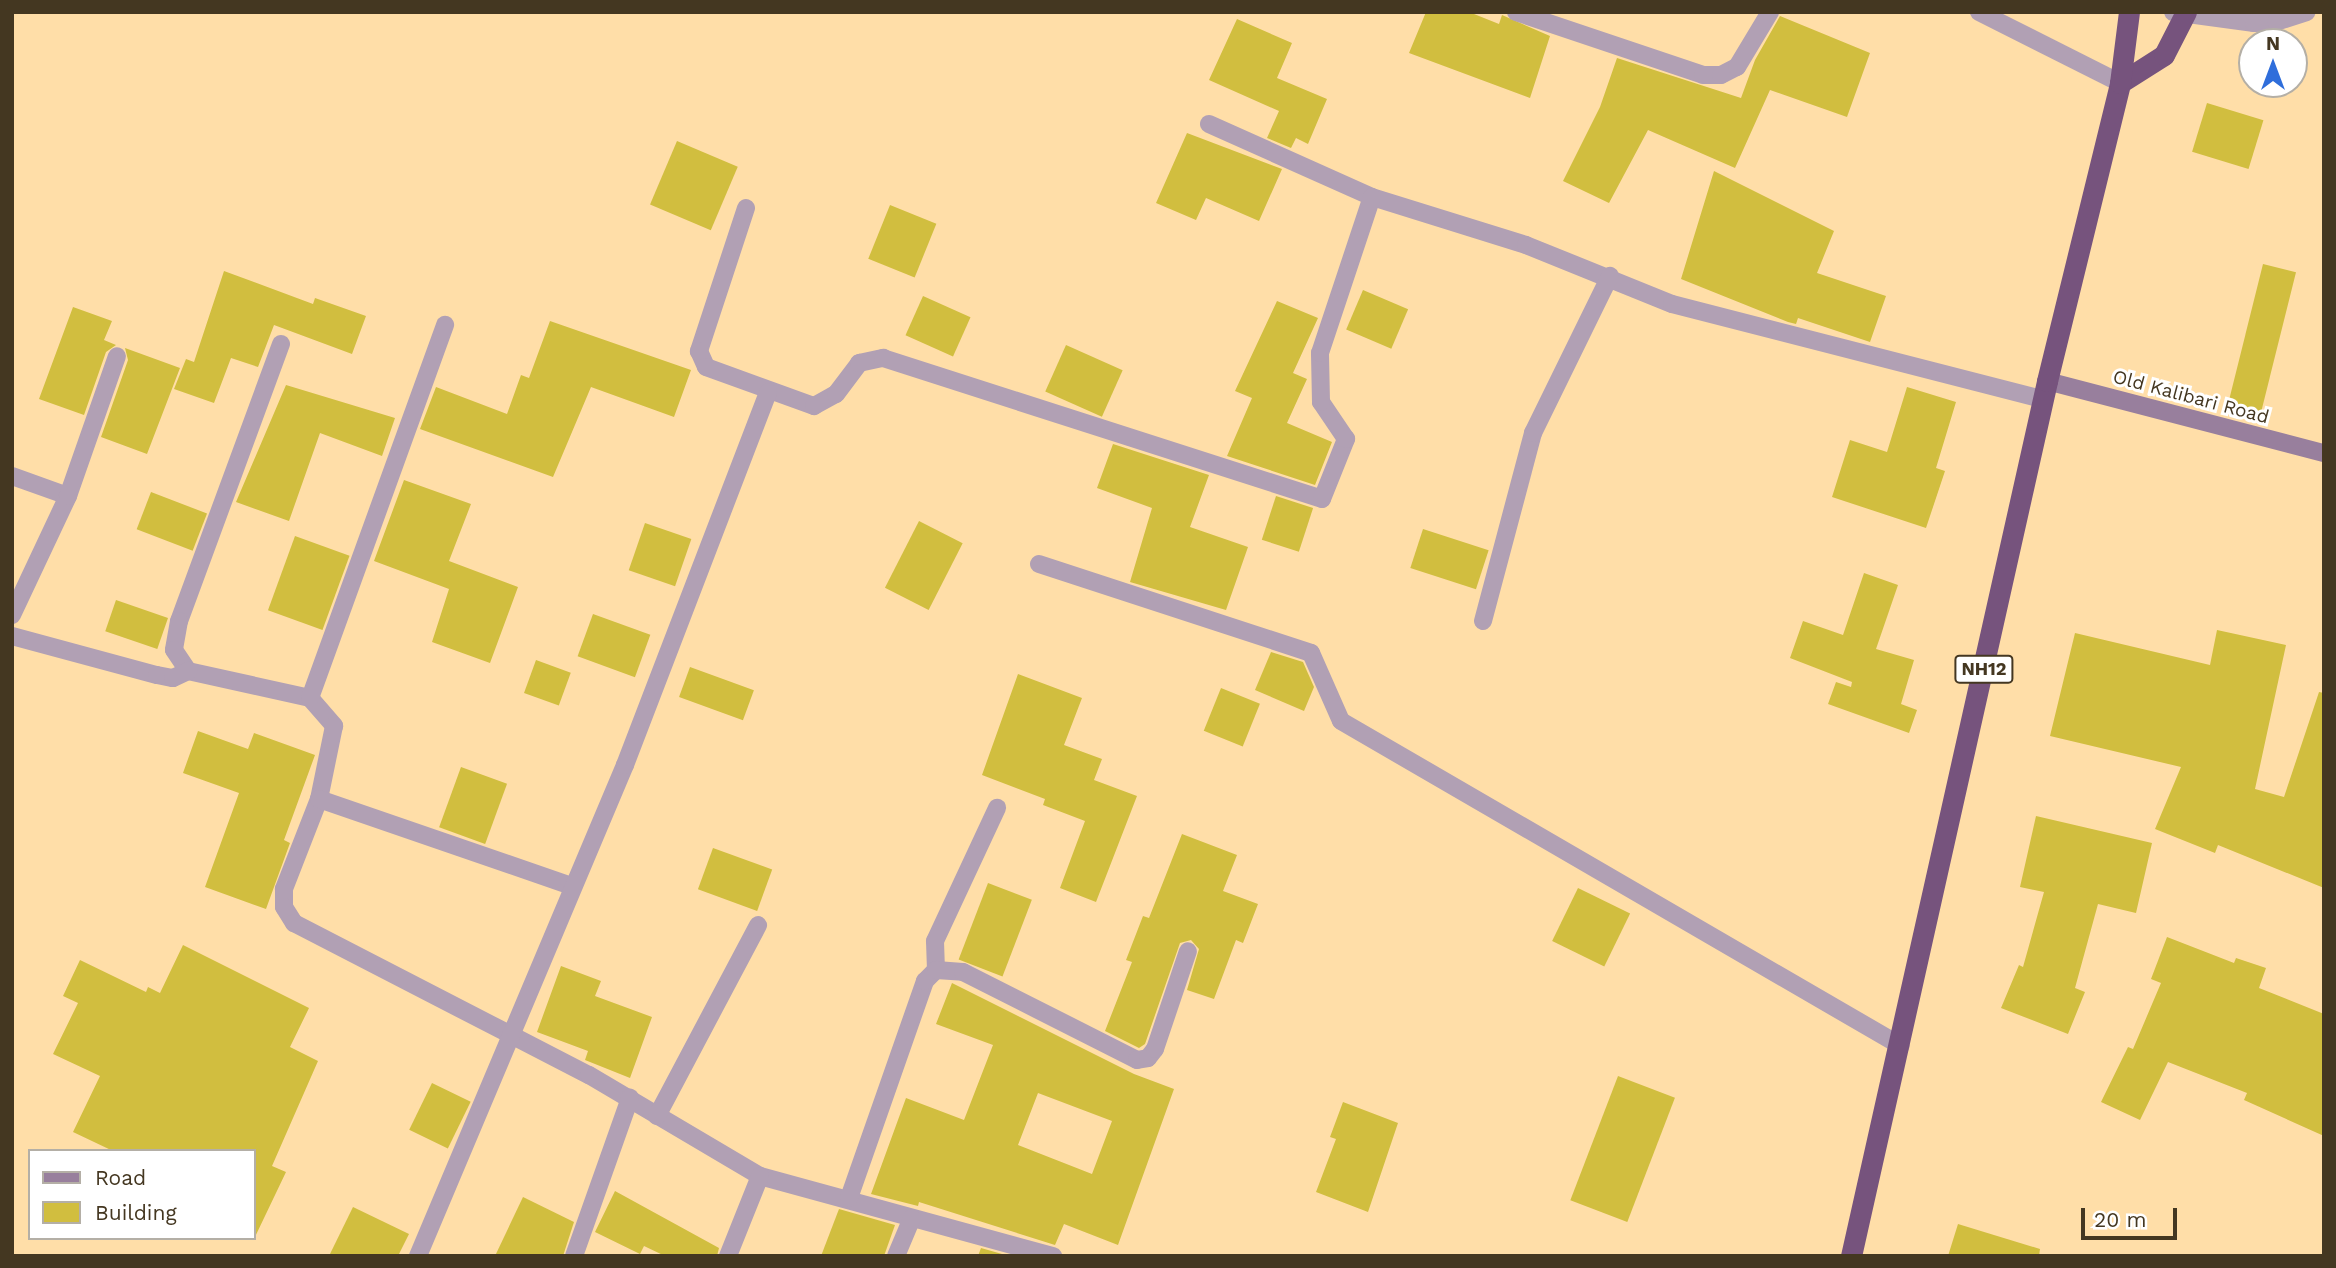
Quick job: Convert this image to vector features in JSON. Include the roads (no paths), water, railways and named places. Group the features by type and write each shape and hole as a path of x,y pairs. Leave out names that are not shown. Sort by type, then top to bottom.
{"highway":[{"name":"NH12","path":"1851,1256 1901,1046 2045,390 2120,83 2129,12"},
{"path":"2120,83 2164,55 2181,13"}],"street":[{"path":"1516,12 1703,75 1721,75 1737,68 1770,12"},
{"path":"1979,12 2120,83"},
{"path":"2181,13 2255,23 2276,22 2306,12"},
{"path":"1209,124 1373,197 1610,276 1672,304 2045,390"},
{"path":"746,208 700,360 706,367 801,403 825,402 859,363 883,358 1322,499 1346,439 1321,402 1320,353 1373,197"},
{"path":"1483,621 1533,433 1610,276"},
{"path":"310,698 445,325"},
{"path":"188,671 174,650 175,635 281,344"},
{"path":"12,615 68,496 117,356"},
{"name":"Old Kalibari Road","path":"2045,390 2324,453"},
{"path":"418,1256 515,1035 571,886 640,726 768,392"},
{"path":"12,476 68,496"},
{"path":"1040,564 1311,653 1340,721 1901,1046"},
{"path":"12,636 158,675 173,678 188,671 310,698 334,726 319,799 284,889 284,907 293,923 515,1035 630,1098 760,1176 849,1198 1046,1255"},
{"path":"319,799 571,886"},
{"path":"849,1198 925,981 936,970 935,941 997,808"},
{"path":"657,1116 758,925"},
{"path":"936,970 963,972 1137,1060 1148,1058 1155,1049 1188,951"},
{"path":"574,1256 630,1098"},
{"path":"728,1256 760,1176"},
{"path":"896,1256 912,1218"}]}
